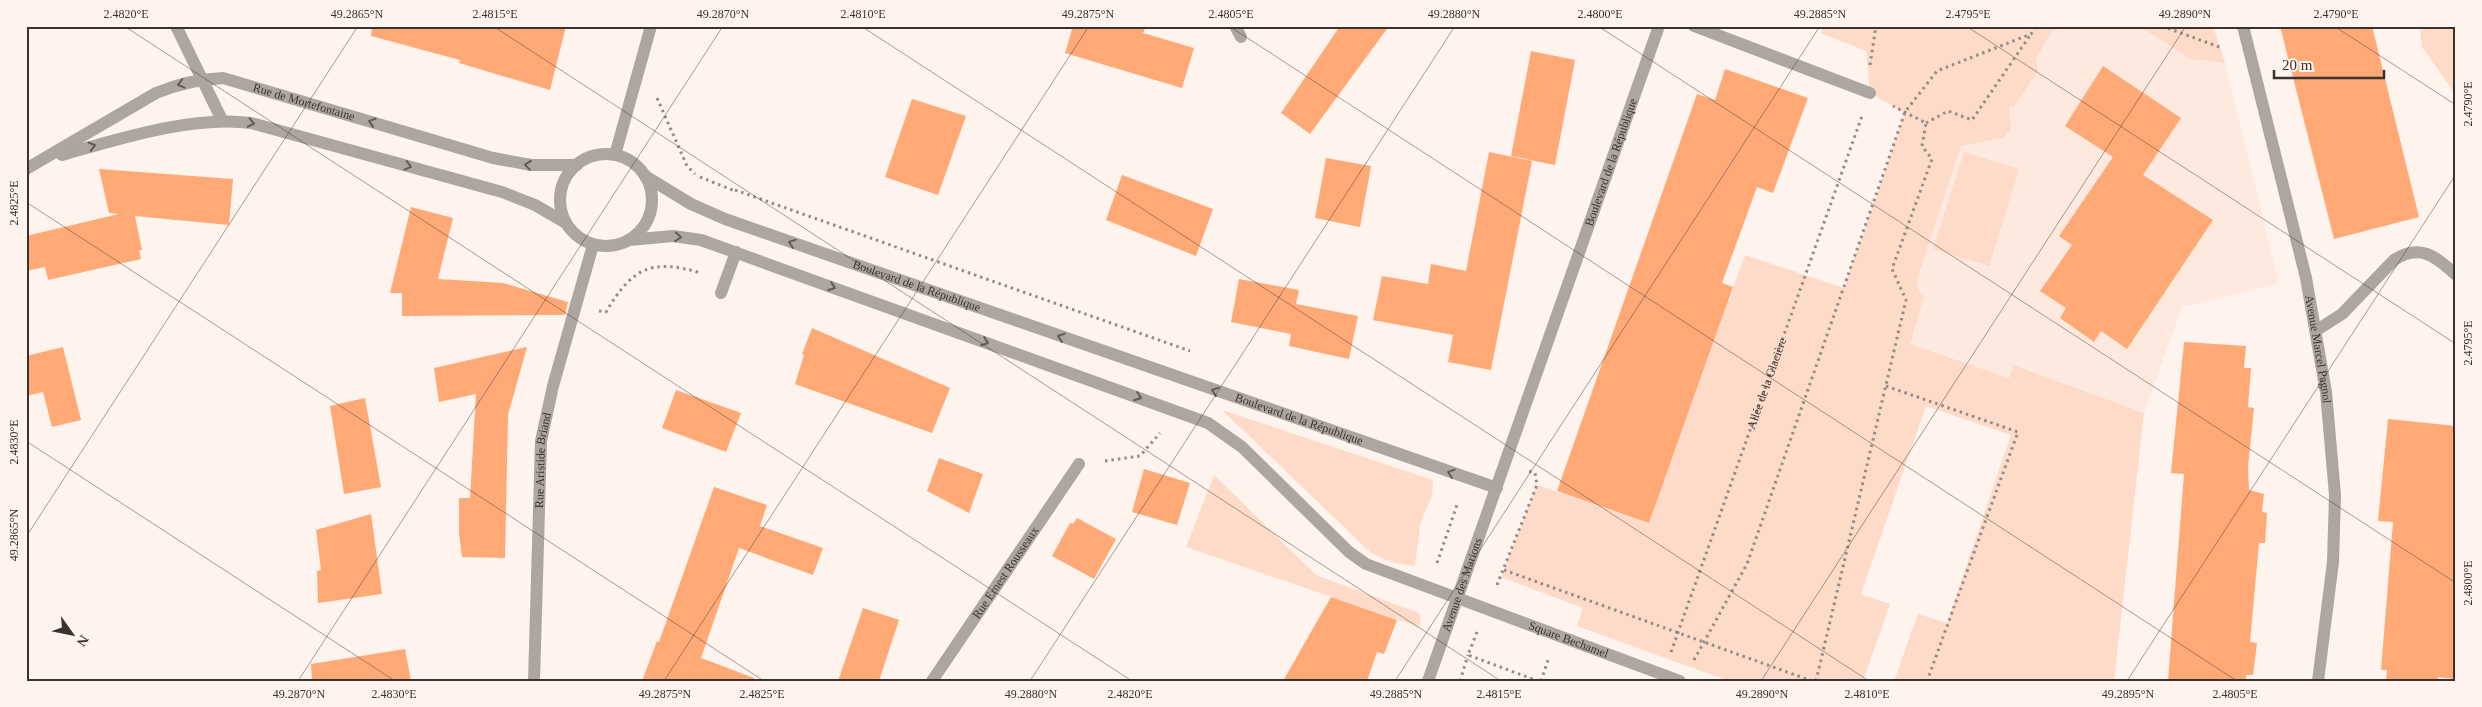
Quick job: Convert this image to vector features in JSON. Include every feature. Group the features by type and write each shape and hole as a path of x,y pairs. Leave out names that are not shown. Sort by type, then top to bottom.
{"street":[{"path":"176,26 222,120"},
{"path":"615,155 652,26"},
{"name":"Boulevard de la République","path":"645,176 684,201 725,219 1497,488 1659,26"},
{"path":"1694,26 1868,92"},
{"name":"Avenue Marcel Pagnol","path":"2243,26 2306,278 2317,330 2331,434 2335,495 2333,562 2318,681"},
{"name":"Rue de Mortefontaine","path":"26,169 45,160 156,93 202,79 233,80 508,161 548,166 577,165"},
{"name":"Rue de Mortefontaine","path":"45,160 113,140 222,120 251,122 502,192 536,205 566,223"},
{"path":"629,240 640,231 650,211 652,196 645,176 629,161 615,155 595,156 577,165 567,176 562,189 561,210 566,223 580,239 593,245 608,246 629,240 657,236 687,238 736,252 1208,423 1242,447 1357,558 1377,569 1457,599"},
{"name":"Rue Aristide Briand","path":"534,681 541,441 553,386 593,245"},
{"path":"2317,330 2342,314 2394,260 2404,253 2415,251 2429,254 2456,275"},
{"path":"721,293 736,252"},
{"name":"Rue Ernest Rousseaux","path":"932,681 1079,464"},
{"name":"Avenue des Marions","path":"1428,681 1497,488"},
{"name":"Square Bechamel","path":"1457,599 1680,681"}],"path":[{"name":"Allée de la Glacière","path":"1664,675 1863,111 1868,92 1876,26"},
{"path":"1816,681 1906,300 1892,269 1932,159 1922,146 1926,123 1948,110 1972,120 2036,26"},
{"path":"2162,26 2251,58"},
{"path":"1690,667 1747,564 1905,112 1937,71 2031,34"},
{"path":"1868,92 1926,123"},
{"path":"1886,386 1971,418 2018,432 1927,681"},
{"path":"1428,588 1467,478"},
{"path":"1504,570 1812,681"},
{"path":"1460,681 1485,609"},
{"path":"1468,655 1538,681"}],"shaded area":[{"path":"1823,26 2055,26 2036,59 2038,71 2015,105 2009,107 2011,129 2003,138 1961,146 1917,280 1919,293 1924,296 1910,344 2009,378 2014,365 2144,413 2114,681 1894,681 1918,614 1947,623 2011,435 1926,406 1861,594 1890,604 1863,681 1729,681 1577,626 1583,608 1501,577 1537,485 1649,523 1745,255 1844,288 1905,113 1870,93 1866,51 1821,33"},
{"path":"2055,26 2139,26 2190,59 2225,63 2279,283 2182,307 2144,413 2015,365 2009,378 1910,344 1924,296 1919,293 1917,280 1961,146 2003,138 2008,107"},
{"path":"2139,26 2213,26 2225,63 2190,59"},
{"path":"2420,26 2456,26 2456,95 2422,47"},
{"path":"1964,152 2019,169 1989,266 1933,249"},
{"path":"1222,410 1433,480 1432,496 1420,524 1415,566 1391,562 1369,551"},
{"path":"1214,475 1316,575 1419,613 1421,619 1419,627 1186,547"}],"building":[{"path":"372,26 566,26 550,90 459,63 460,60 371,36"},
{"path":"1073,26 1146,26 1143,33 1194,48 1182,88 1065,53"},
{"path":"1340,26 1389,26 1310,134 1281,113"},
{"path":"2280,26 2372,26 2419,217 2334,239"},
{"path":"1531,51 1575,60 1555,165 1511,156"},
{"path":"2103,66 2181,118 2143,175 2213,220 2127,349 2101,331 2094,342 2060,318 2066,308 2040,291 2072,245 2059,236 2113,157 2065,126"},
{"path":"1725,69 1808,98 1773,193 1757,187 1722,283 1733,287 1649,523 1557,491 1697,94 1715,100"},
{"path":"912,99 966,116 938,195 885,177"},
{"path":"1489,152 1532,161 1491,370 1448,362 1453,335 1373,320 1382,276 1428,284 1431,264 1466,271"},
{"path":"1326,158 1371,166 1360,227 1315,218"},
{"path":"99,169 233,179 229,225 135,216 142,250 139,250 141,259 48,280 45,267 26,271 26,236 119,214 109,213"},
{"path":"1122,175 1213,209 1196,256 1106,220"},
{"path":"411,207 453,218 438,279 503,283 568,302 565,315 402,316 402,293 390,293"},
{"path":"1239,279 1299,290 1296,304 1358,316 1349,359 1289,346 1291,334 1231,322"},
{"path":"812,328 950,388 932,433 795,384 804,355 802,354"},
{"path":"2184,342 2246,346 2244,368 2251,368 2248,407 2254,408 2248,466 2249,490 2264,494 2262,512 2267,513 2265,543 2259,543 2250,642 2257,643 2253,675 2246,675 2246,681 2168,681 2184,474 2171,473"},
{"path":"63,347 81,420 52,427 43,392 26,396 26,356"},
{"path":"527,347 508,415 505,558 462,557 459,533 459,498 470,498 476,394 439,402 434,368"},
{"path":"676,390 741,413 726,452 662,428"},
{"path":"365,398 381,487 344,494 330,406"},
{"path":"2388,419 2456,426 2456,655 2454,679 2438,677 2438,681 2386,681 2387,670 2381,670 2393,522 2378,521"},
{"path":"939,458 983,474 969,513 927,491"},
{"path":"1144,469 1190,483 1177,525 1132,512"},
{"path":"714,487 767,505 760,526 823,548 813,575 739,548 701,658 754,678 754,681 642,681 657,641 659,642"},
{"path":"371,514 382,594 318,603 317,571 321,570 316,530"},
{"path":"1077,518 1116,539 1094,579 1052,556 1070,523 1073,524"},
{"path":"1331,597 1397,620 1384,654 1377,652 1367,681 1283,681"},
{"path":"863,608 899,620 879,681 838,681"},
{"path":"405,649 411,681 312,681 311,664"}]}
